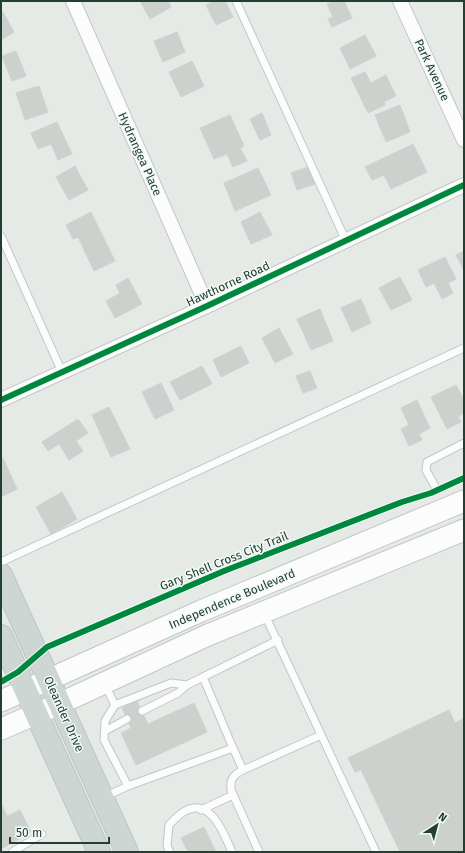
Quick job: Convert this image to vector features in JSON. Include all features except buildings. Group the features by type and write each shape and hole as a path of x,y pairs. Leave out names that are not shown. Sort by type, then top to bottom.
{"main road":[{"name":"Independence Boulevard","path":"1,702 201,611 464,500"},
{"name":"Independence Boulevard","path":"1,729 104,684 208,635 464,530"},
{"name":"Oleander Drive","path":"1,575 127,852"},
{"name":"Oleander Drive","path":"1,636 99,852"}],"street":[{"name":"Hydrangea Place","path":"73,1 207,306"},
{"name":"Park Avenue","path":"400,1 464,140"},
{"name":"Hawthorne Road","path":"1,400 464,186"}],"lane":[{"path":"236,1 346,240"},
{"path":"1,236 62,372"},
{"path":"1,562 464,348"},
{"path":"437,490 426,470 427,462 464,443"},
{"path":"264,613 278,640 376,852"},
{"path":"142,711 178,693 188,684 278,640"},
{"path":"203,677 243,770"},
{"path":"104,684 115,704"},
{"path":"128,786 104,740 105,721 115,704 171,684 188,684"},
{"path":"105,731 127,719"},
{"path":"259,852 233,795 230,782 234,775 243,770 321,735"},
{"path":"102,798 128,786 233,748"},
{"path":"201,810 233,795"},
{"path":"170,852 167,846 169,826 183,811 191,809 210,813 216,819 232,852"},
{"path":"12,852 42,834"}],"cycle path":[{"path":"1,400 207,306 464,185"},
{"name":"Gary Shell Cross City Trail","path":"1,682 18,672 47,647 224,571 402,502 431,493 464,478"}]}
